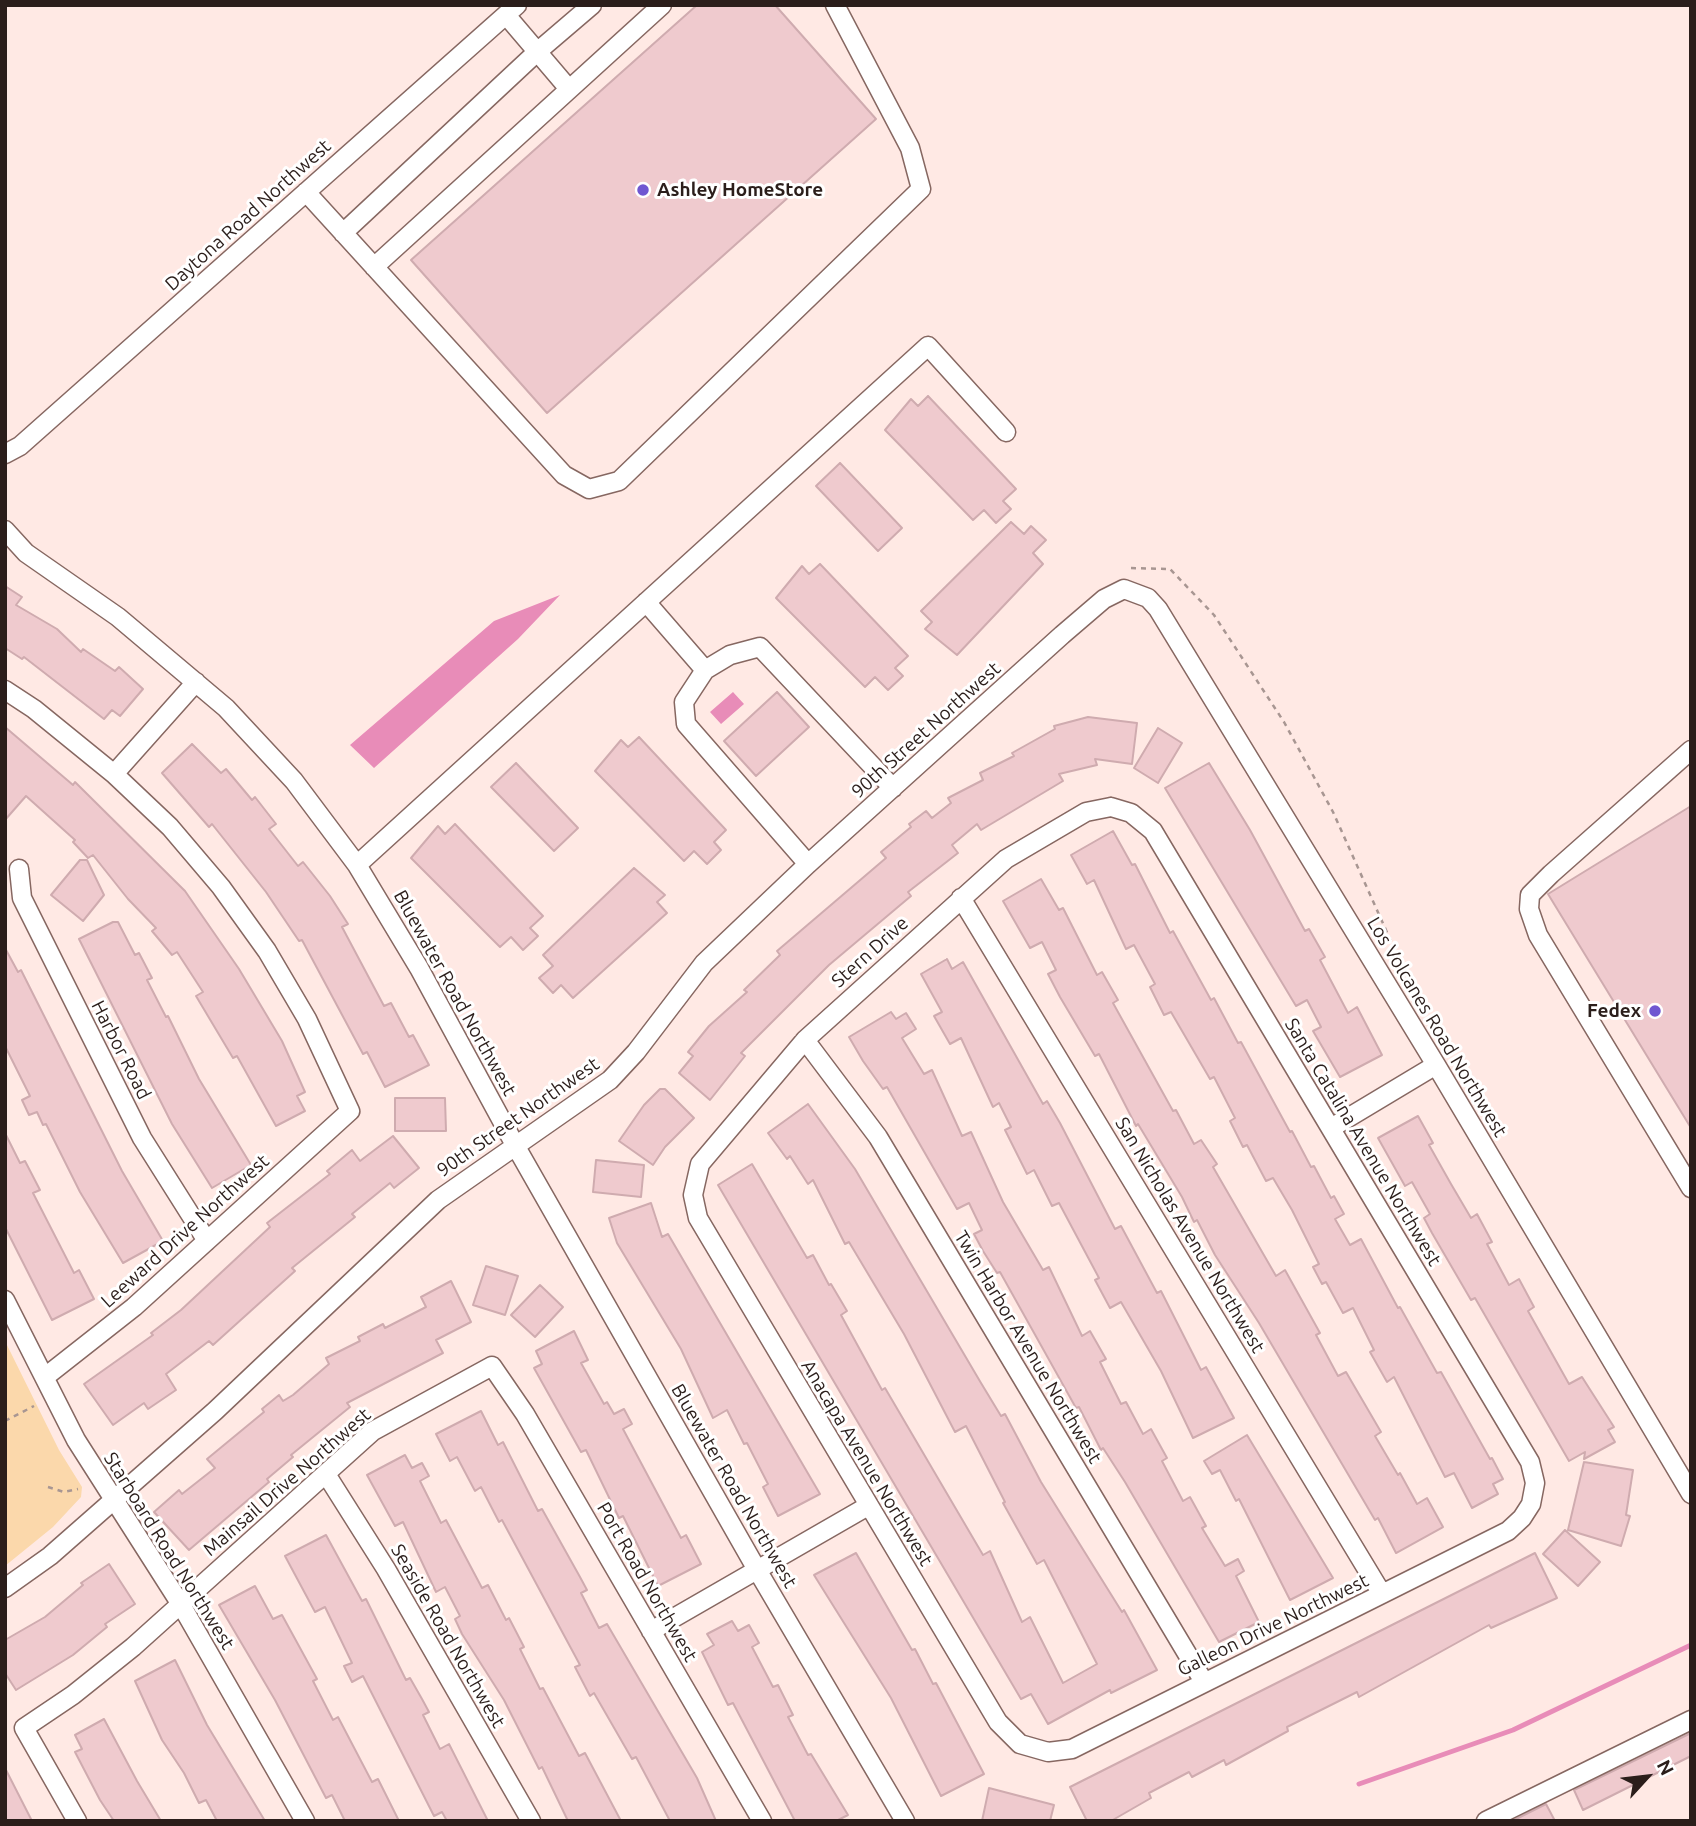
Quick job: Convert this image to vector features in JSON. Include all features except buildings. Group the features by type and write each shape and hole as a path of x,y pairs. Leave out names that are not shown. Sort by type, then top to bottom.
{"street":[{"path":"343,233 537,52 593,5"},
{"path":"374,267 662,5"},
{"path":"306,192 564,475 589,489 619,481 920,189 910,148 835,5"},
{"path":"512,10 537,52 569,89"},
{"name":"Daytona Road Northwest","path":"5,454 20,446 512,10"},
{"path":"357,865 928,346 1006,432"},
{"name":"Bluewater Road Northwest","path":"5,530 26,553 118,617 196,682 286,772 357,865 419,968 515,1145 756,1568 905,1821"},
{"name":"90th Street Northwest","path":"5,1588 50,1556 215,1411 438,1200 610,1080 636,1052 704,963 808,864 1104,599 1124,589 1136,591"},
{"name":"Los Volcanes Road Northwest","path":"1136,591 1158,609 1437,1065 1691,1494"},
{"path":"646,602 705,670"},
{"path":"808,864 686,724 684,702 705,670 730,655 760,647 892,789"},
{"path":"5,691 34,709 114,774 196,682"},
{"path":"1691,750 1550,874 1530,895 1529,909 1538,935 1691,1188"},
{"name":"Leeward Drive Northwest","path":"45,1377 134,1307 350,1111 307,1019 267,951 221,887 170,827 114,774"},
{"name":"Stern Drive","path":"693,1195 700,1164 805,1040 961,898 1006,859 1086,812 1111,807 1131,813"},
{"name":"Santa Catalina Avenue Northwest","path":"1131,813 1153,831 1530,1462 1535,1483 1531,1504"},
{"name":"Harbor Road","path":"19,869 22,898 142,1138 207,1241"},
{"name":"San Nicholas Avenue Northwest","path":"961,898 1382,1594"},
{"name":"Twin Harbor Avenue Northwest","path":"805,1040 878,1137 1204,1682"},
{"path":"1331,1128 1437,1065"},
{"name":"Anacapa Avenue Northwest","path":"693,1195 698,1218 868,1506 998,1722 1020,1744"},
{"name":"Starboard Road Northwest","path":"5,1300 76,1440 180,1604 305,1821"},
{"name":"Mainsail Drive Northwest","path":"77,1821 24,1728 105,1671 373,1431 492,1366"},
{"name":"Port Road Northwest","path":"492,1366 525,1414 762,1821"},
{"name":"Seaside Road Northwest","path":"326,1475 386,1569 531,1821"},
{"name":"Galleon Drive Northwest","path":"1020,1744 1048,1752 1072,1749 1508,1531 1522,1518 1531,1504"},
{"path":"651,1631 756,1568 868,1506"},
{"path":"1486,1821 1691,1720"}],"path":[{"path":"1131,568 1170,569 1214,615 1284,722 1333,812 1394,948"},
{"path":"5,1421 34,1406"},
{"path":"48,1487 64,1492 78,1489"}],"shaded area":[{"path":"560,595 518,639 374,768 350,745 494,621"},
{"path":"733,692 744,704 721,724 710,712"},
{"path":"5,1341 59,1450 82,1487 81,1497 53,1527 5,1566"}],"waterway":[{"path":"1359,1784 1513,1730 1691,1645"}],"place":[{"name":"Ashley HomeStore","path":"643,190"},
{"name":"Fedex","path":"1655,1011"}]}
